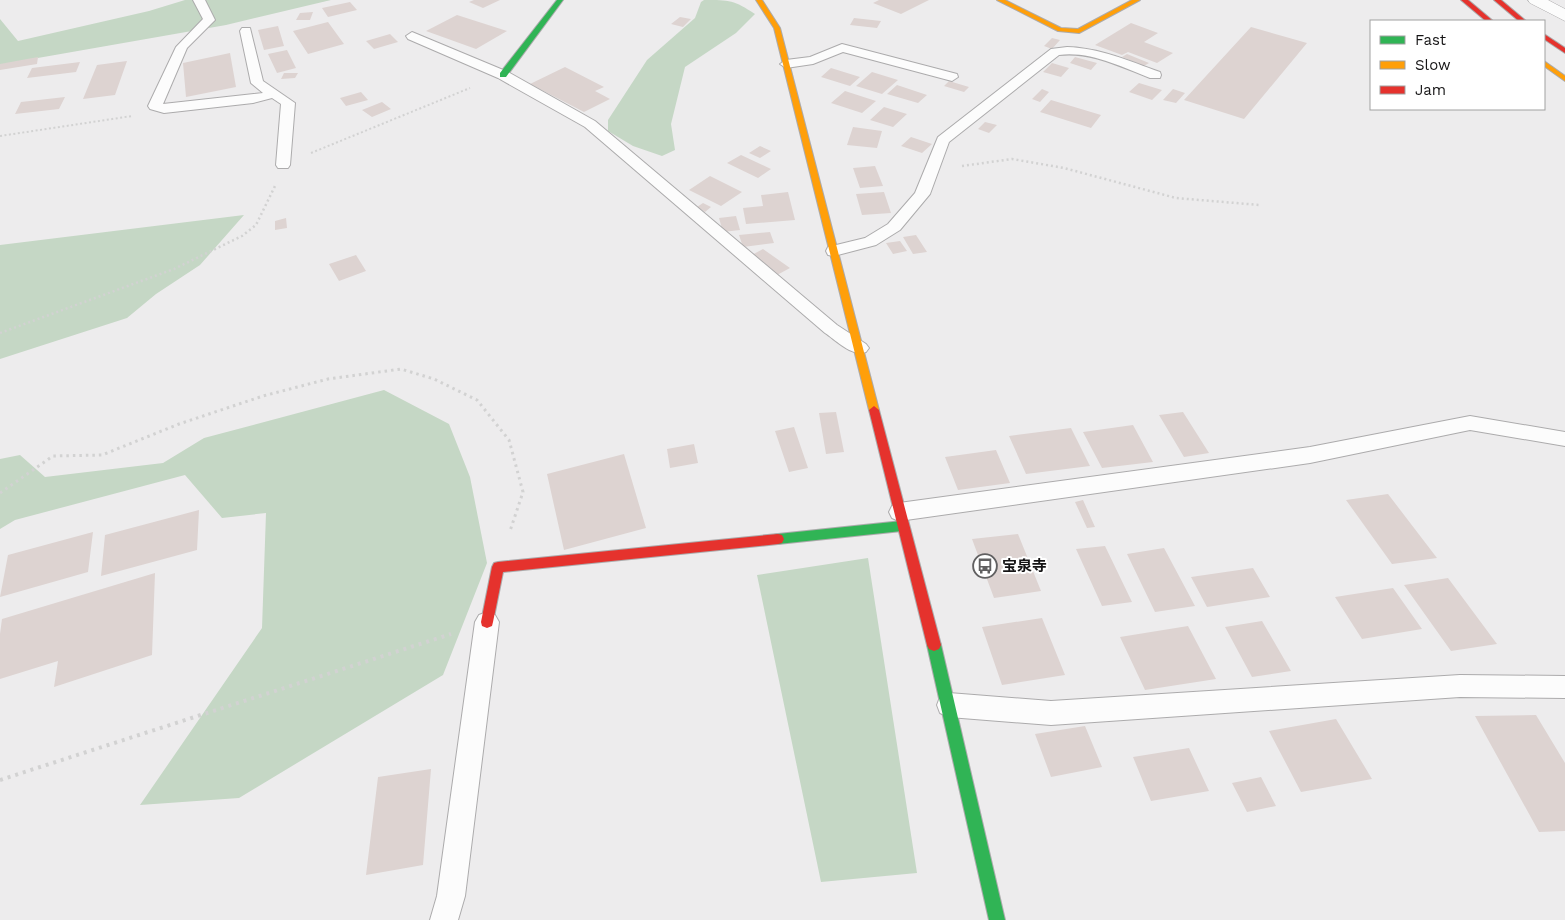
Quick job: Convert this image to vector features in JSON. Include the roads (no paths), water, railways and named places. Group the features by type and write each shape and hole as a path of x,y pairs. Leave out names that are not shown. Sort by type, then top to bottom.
{"street":[{"path":"502,75 560,0"},
{"path":"759,0 777,28 860,348 901,519 949,704 997,920"},
{"path":"1000,0 1060,30 1079,31 1137,0"},
{"path":"1464,0 1489,20"},
{"path":"1497,0 1521,20"},
{"path":"1536,0 1565,16"},
{"path":"1545,37 1565,52"},
{"path":"1545,64 1565,79"},
{"path":"487,622 498,567 901,519"}],"lane":[{"path":"199,0 209,20 182,47 155,106 164,109 253,99 274,94"},
{"path":"246,31 257,83 288,103 283,165"},
{"path":"412,36 502,75 590,124 831,329 860,348"},
{"path":"786,64 813,60 842,48 952,77"},
{"path":"834,251 870,242 894,226 922,194 943,140 1055,52 1069,49 1086,50 1155,75"},
{"path":"901,519 1310,455 1470,423 1565,439"},
{"path":"444,920 451,896 487,622"},
{"path":"949,704 1051,713 1460,686 1565,687"}],"place":[{"name":"宝泉寺","path":"985,566"}]}
